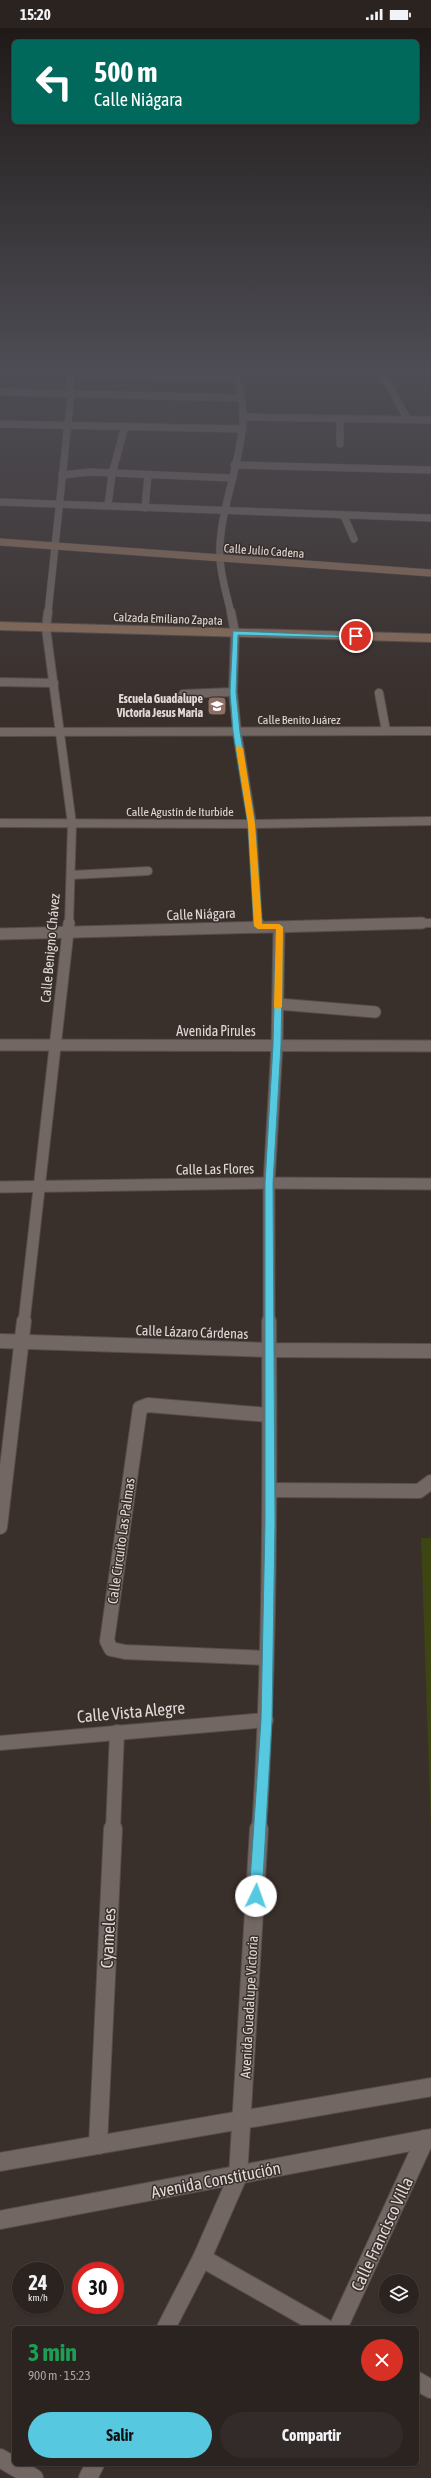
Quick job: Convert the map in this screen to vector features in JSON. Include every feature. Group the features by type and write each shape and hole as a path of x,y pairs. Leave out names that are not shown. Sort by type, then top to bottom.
{"main road":[{"name":"Calle Julio Cadena","path":"0,542 431,573"},
{"name":"Calzada Emiliano Zapata","path":"0,626 431,638"}],"street":[{"name":"Calle Benigno Chávez","path":"0,1527 69,932 72,824 61,731 46,628 56,547 61,483"},
{"path":"108,506 111,483"},
{"path":"145,508 147,483"},
{"path":"231,483 225,511 220,559 236,633 233,692 237,732 252,824 258,926"},
{"path":"0,502 59,503 344,516 431,518"},
{"path":"344,516 354,539"},
{"path":"0,682 54,683"},
{"path":"183,694 233,692"},
{"path":"379,693 386,731"},
{"name":"Calle Benito Juárez","path":"0,732 431,731"},
{"name":"Calle Agustín de Iturbide","path":"0,823 252,824 431,821"},
{"path":"71,876 148,871"},
{"name":"Calle Niágara","path":"0,934 258,926 279,927 431,923"},
{"name":"Avenida Guadalupe Victoria","path":"167,2326 202,2258 238,2176 266,1720 270,1490 269,1183 277,1045 279,927"},
{"path":"278,1004 375,1012"},
{"name":"Avenida Pirules","path":"0,1046 431,1046"},
{"name":"Calle Las Flores","path":"0,1187 269,1183 431,1184"},
{"name":"Calle Lázaro Cárdenas","path":"0,1341 269,1350 431,1351"},
{"name":"Calle Circuito Las Palmas","path":"266,1658 125,1652 111,1649 107,1641 140,1408 148,1405 269,1414"},
{"path":"270,1490 419,1491 430,1484"},
{"name":"Calle Vista Alegre","path":"0,1743 266,1720"},
{"name":"Cyameles","path":"98,2145 117,1732"},
{"path":"0,2162 431,2087"},
{"name":"Avenida Constitución","path":"0,2220 428,2139"},
{"name":"Calle Francisco Villa","path":"339,2326 428,2139"},
{"path":"202,2258 321,2326"},
{"path":"419,2382 431,2389"},
{"path":"0,2458 12,2465"},
{"path":"14,2466 34,2478"},
{"path":"88,2478 94,2466"}],"green space":[{"path":"421,1538 431,1538 431,1830"}],"slow traffic":[{"path":"239,748 252,824 258,926 279,927 278,1007"}],"place":[{"name":"Escuela Guadalupe Victoria Jesus Maria","path":"217,706"}],"route":[{"path":"256,1896 266,1720 266,1658 270,1523 269,1183 277,1045 279,927 258,926 252,824 237,732 233,692 236,633 356,636"}]}
